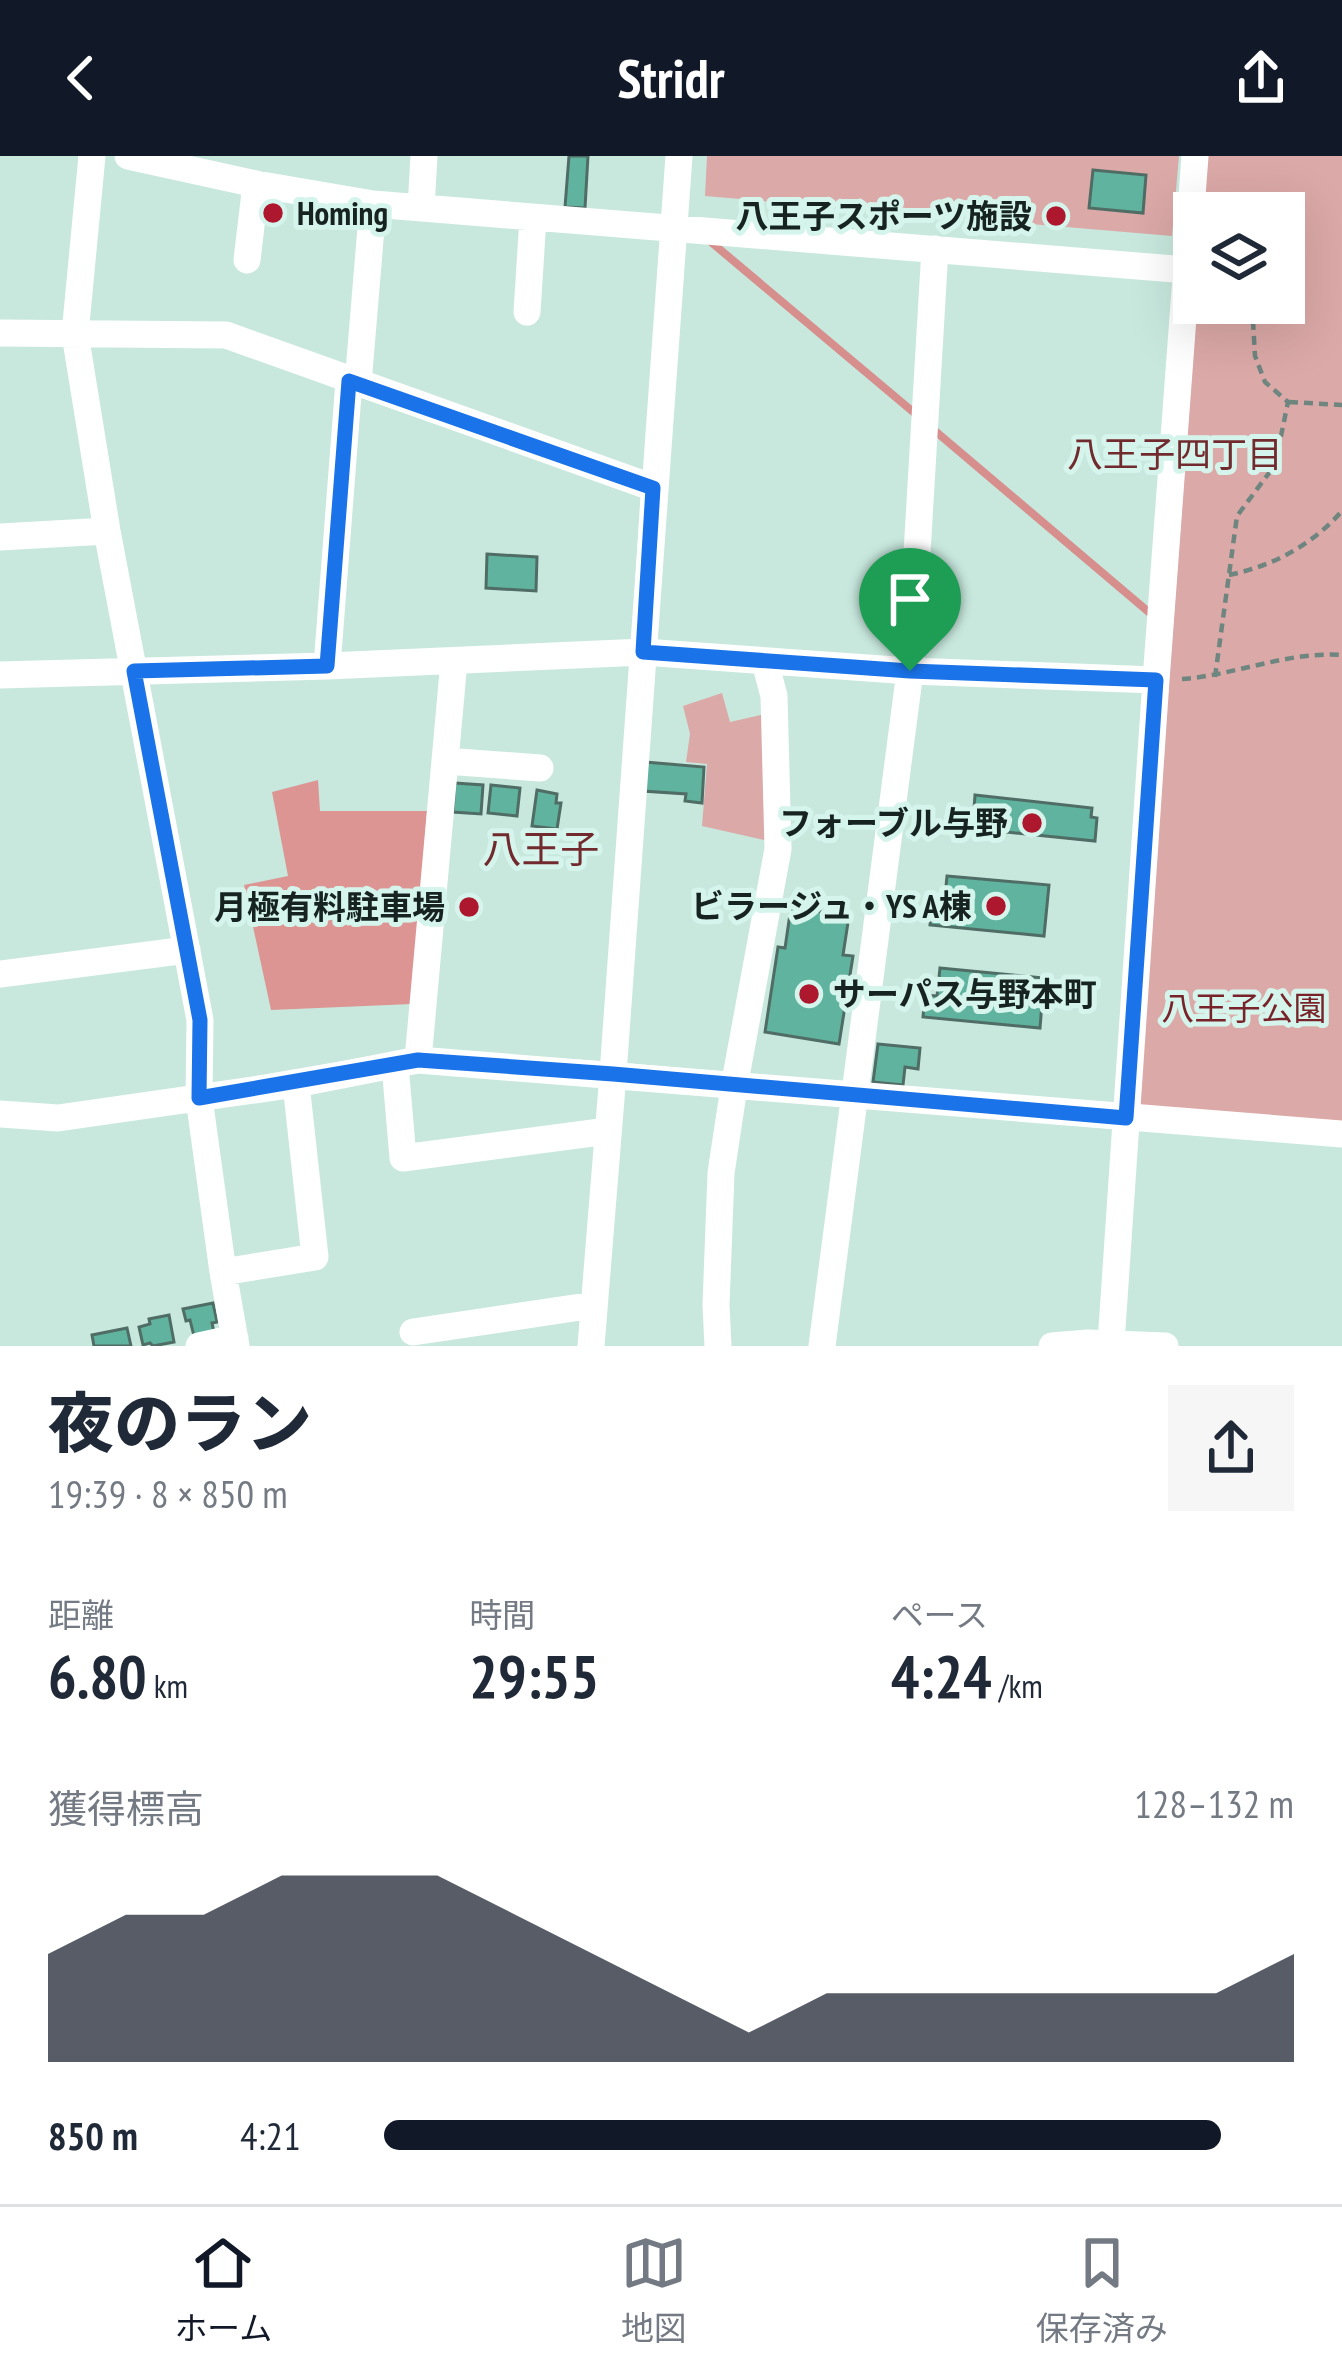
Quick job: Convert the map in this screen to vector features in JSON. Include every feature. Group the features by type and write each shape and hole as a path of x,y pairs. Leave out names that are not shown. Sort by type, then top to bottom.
{"street":[{"path":"92,156 75,334 107,531 200,1020 199,1098 235,1342 199,1346"},
{"path":"128,156 208,164 256,184 373,204 1173,269"},
{"path":"421,208 424,156"},
{"path":"591,1346 679,156"},
{"path":"1192,192 1195,156"},
{"path":"247,260 256,184"},
{"path":"327,666 373,204"},
{"path":"527,312 533,218"},
{"path":"822,1346 910,671 935,249"},
{"path":"1111,1343 1183,324"},
{"path":"0,333 226,335 653,488"},
{"path":"0,537 107,531"},
{"path":"0,675 643,652 910,671 1156,680"},
{"path":"454,661 406,1062 404,1158 608,1131"},
{"path":"718,1346 721,1173 778,849 774,695 766,662"},
{"path":"445,761 540,768"},
{"path":"0,974 187,950"},
{"path":"0,1114 58,1118 296,1084 406,1062 613,1074 1342,1134"},
{"path":"223,1272 315,1257 296,1084"},
{"path":"413,1332 594,1305"},
{"path":"1052,1346 1166,1346"}],"path":[{"path":"1253,324 1255,356 1265,382 1288,402 1342,404"},
{"path":"1215,676 1237,516 1275,465 1288,402"},
{"path":"1229,575 1278,560 1331,524 1342,511"},
{"path":"1156,680 1215,676 1280,660 1342,655"}],"green space":[{"name":"八王子スポーツ施設","path":"707,156 1179,156 1172,236 705,196"},
{"name":"八王子公園","path":"1208,156 1342,156 1342,1126 1143,1110 1138,1103 1195,324 1305,324 1305,192 1205,192"},
{"path":"722,693 730,722 769,713 773,842 702,826 707,764 686,762 690,734 683,706"}],"shaded area":[{"path":"318,780 320,811 427,811 412,1004 271,1010 244,885 288,876 272,792"}],"building":[{"path":"569,156 588,156 585,208 565,207"},
{"path":"1093,170 1146,175 1143,213 1089,208"},
{"path":"487,554 537,557 536,591 486,588"},
{"path":"645,762 704,767 702,803 685,801 686,794 643,791"},
{"path":"455,783 483,785 481,814 453,812"},
{"path":"491,785 520,788 517,816 488,813"},
{"path":"537,790 557,794 556,803 561,803 557,829 532,826"},
{"name":"フォーブル与野","path":"975,795 1092,808 1091,817 1097,818 1095,841 967,828"},
{"name":"ビラージュ・YS A棟","path":"947,876 1049,885 1044,936 930,925 932,905 944,906"},
{"name":"サーパス与野本町","path":"791,907 849,916 843,955 853,956 839,1044 765,1032 778,947 785,948"},
{"path":"940,968 1044,978 1040,1028 923,1017 925,995 937,996"},
{"path":"878,1044 920,1048 918,1069 905,1067 903,1085 873,1082"},
{"path":"213,1303 214,1332 194,1336 183,1309"},
{"path":"169,1315 174,1342 143,1345 139,1327 150,1324 149,1319"},
{"path":"127,1328 131,1346 94,1346 92,1335"}],"waterway":[{"path":"711,242 918,416"},
{"path":"934,430 1151,614"}],"place":[{"name":"Homing","path":"273,213"},
{"name":"八王子スポーツ施設","path":"1056,216"},
{"name":"フォーブル与野","path":"1032,823"},
{"name":"ビラージュ・YS A棟","path":"996,906"},
{"name":"月極有料駐車場","path":"469,907"},
{"name":"サーパス与野本町","path":"809,994"}],"district":[{"name":"八王子四丁目","path":"1175,454"},
{"name":"八王子","path":"541,849"}],"route":[{"path":"349,381 653,488 643,652 910,671 1156,680 1126,1118 418,1060 199,1098 200,1020 134,671 327,666 349,381"}]}
